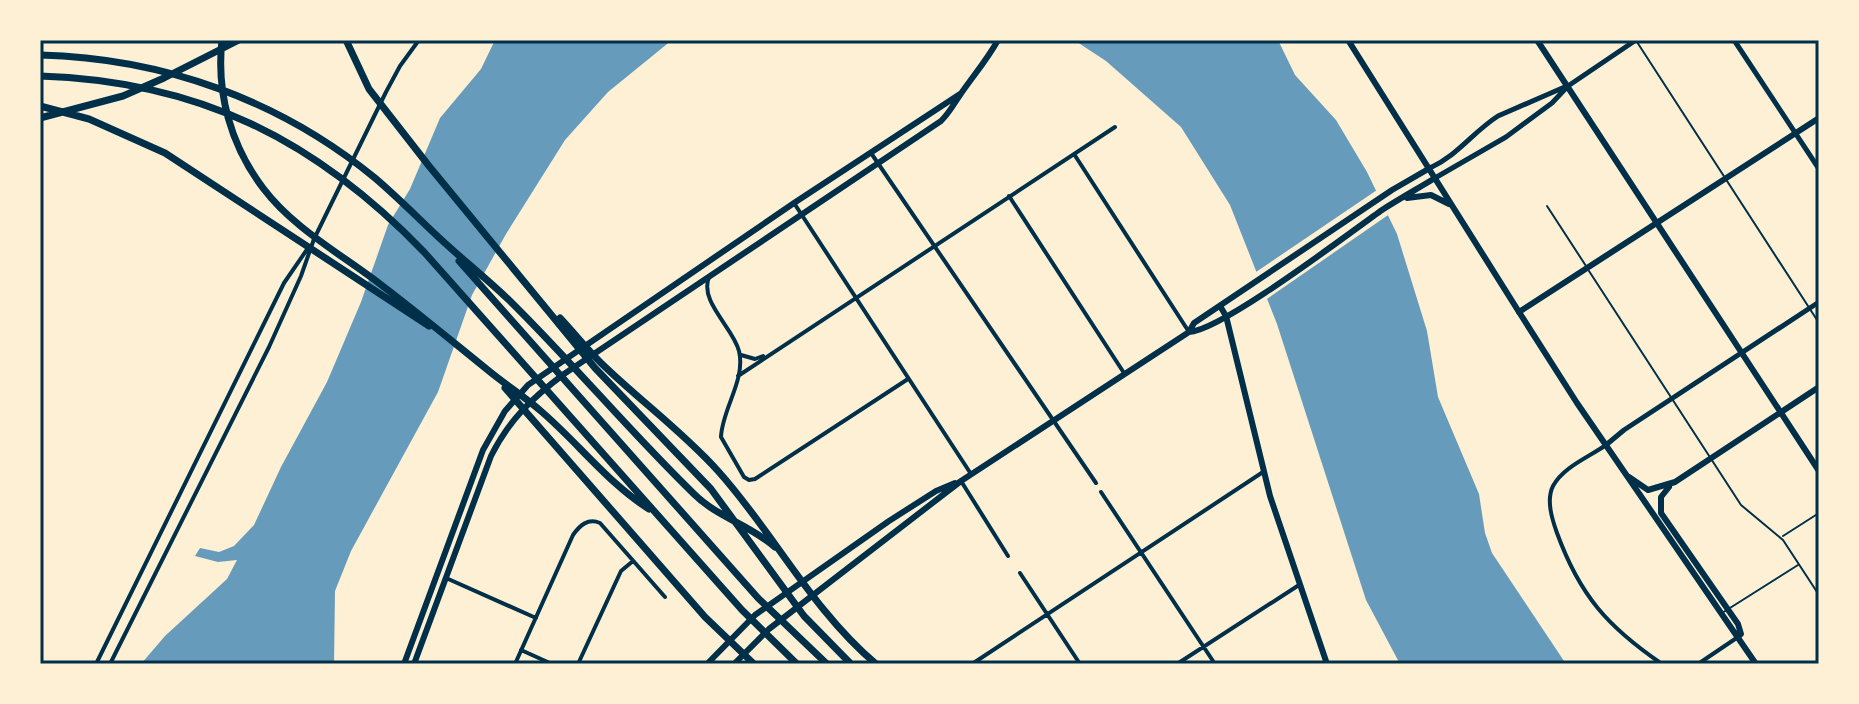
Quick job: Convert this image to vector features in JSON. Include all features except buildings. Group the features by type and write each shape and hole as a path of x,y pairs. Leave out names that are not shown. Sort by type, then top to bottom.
{"highway":[{"path":"195,63 224,40"},
{"path":"224,40 222,89 234,136 263,187 296,222 540,410 632,498 654,512"},
{"path":"40,118 123,96 239,40"},
{"path":"346,40 369,89 429,166 598,366 698,473 804,616 851,664"},
{"path":"40,55 104,60 152,68 194,80 282,116 330,146 373,177 509,301 701,501 763,536 775,547"},
{"path":"40,76 119,82 165,93 240,118 323,164 364,195 403,231 742,610 797,664"},
{"path":"40,106 74,114 134,137 199,174 452,340"},
{"path":"433,232 758,598 827,664"},
{"path":"598,366 700,452 733,489 801,584 836,626 876,664"},
{"path":"493,374 727,641 754,664"}],"main road":[{"path":"1348,40 1353,53 1625,474 1724,611"},
{"path":"1537,40 1819,471"},
{"path":"414,664 491,456 524,406 564,374 941,121 981,69 996,43"},
{"path":"404,664 483,450 499,419 515,398 559,361 960,94"},
{"path":"1519,312 1819,118"},
{"path":"734,664 769,629 961,481 1189,332 1194,323 1392,190 1430,168"},
{"path":"1189,332 1199,332 1240,308 1435,178"},
{"path":"1398,200 1431,195 1450,204"},
{"path":"1220,306 1226,316 1263,472 1327,664"},
{"path":"1756,664 1661,513 1661,497 1675,482 1819,387"},
{"path":"1625,474 1648,490 1675,482"},
{"path":"707,664 755,615 936,491 961,481"}],"street":[{"path":"110,664 269,347 314,239 386,92 419,40"},
{"path":"1430,168 1458,152 1492,120 1568,86 1636,40"},
{"path":"1734,40 1819,169"},
{"path":"1435,178 1506,137 1552,103 1568,86"},
{"path":"738,376 1115,127"},
{"path":"871,153 1096,483"},
{"path":"1074,154 1189,332"},
{"path":"1009,196 1124,373"},
{"path":"794,203 971,474"},
{"path":"96,664 284,283 314,239"},
{"path":"710,276 707,293 732,332 740,355 738,376 721,437 744,477 749,480 908,379"},
{"path":"1662,664 1617,631 1584,592 1553,523 1550,492 1564,472 1819,302"},
{"path":"740,355 755,359 769,353"},
{"path":"972,664 1263,472"},
{"path":"961,481 1008,556"},
{"path":"1101,492 1215,664"},
{"path":"515,664 573,535 585,522 593,520 600,523 665,597"},
{"path":"578,664 621,571 633,561"},
{"path":"1020,573 1080,664"},
{"path":"445,578 536,618"},
{"path":"1177,664 1299,585"},
{"path":"1698,664 1738,637"},
{"path":"521,650 552,664"}],"lane":[{"path":"1636,40 1819,323"},
{"path":"1547,206 1741,505 1781,537 1819,595"},
{"path":"1781,537 1819,513"},
{"path":"1724,611 1799,564"}],"water":[{"path":"495,40 672,40 608,92 565,140 472,295 438,392 351,551 335,591 334,664 141,664 165,636 227,579 237,560 218,562 195,556 200,548 219,552 234,546 254,525 327,382 361,302 388,225 410,189 440,118 481,69"},
{"path":"1074,40 1278,40 1295,75 1336,120 1367,172 1397,234 1427,331 1438,397 1479,494 1485,533 1492,553 1566,664 1400,664 1366,600 1277,324 1230,205 1181,127 1106,61"}],"pier":[{"path":"1380,188 1391,213 1264,301 1253,274"}]}
